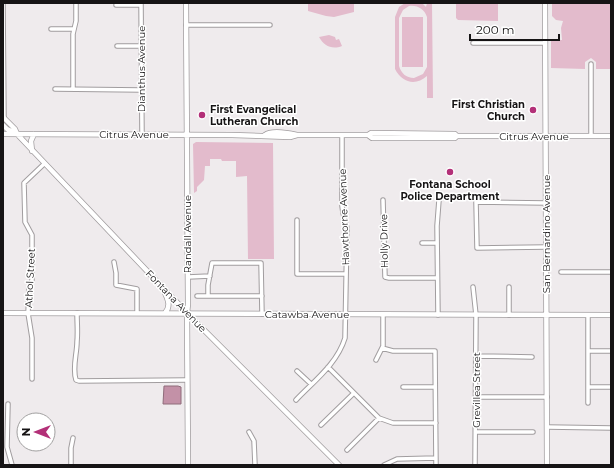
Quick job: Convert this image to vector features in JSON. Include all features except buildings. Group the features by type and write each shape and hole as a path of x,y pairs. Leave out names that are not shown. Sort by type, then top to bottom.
{"main road":[{"name":"Randall Avenue","path":"186,3 188,276 186,380 188,465"},
{"name":"San Bernardino Avenue","path":"545,3 547,465"},
{"name":"Fontana Avenue","path":"3,118 15,129 17,134 44,164 187,313 339,465"},
{"name":"Fontana Avenue","path":"3,125 7,129 17,134"},
{"name":"Citrus Avenue","path":"3,134 187,134 265,135 268,137 290,137 297,135 368,136 372,138 455,138 457,136 611,136"},
{"path":"32,151 31,141 34,134"},
{"path":"164,289 169,305 166,313"},
{"name":"Catawba Avenue","path":"3,313 546,316 611,315"}],"street":[{"path":"3,3 3,118"},
{"path":"73,89 76,3"},
{"path":"116,4 141,4"},
{"name":"Dianthus Avenue","path":"141,4 142,134"},
{"path":"186,25 270,25"},
{"path":"51,29 74,29"},
{"path":"473,43 545,43"},
{"path":"117,46 141,46"},
{"path":"591,64 591,136"},
{"path":"55,89 142,90"},
{"name":"Hawthorne Avenue","path":"296,400 334,361 343,344 346,331 347,228 342,213 342,136"},
{"name":"Athol Street","path":"32,379 32,338 28,313 29,289 32,280 32,235 24,222 24,183 44,164"},
{"name":"Holly Drive","path":"384,200 385,277 438,278"},
{"path":"438,315 437,226 439,200"},
{"path":"546,203 476,202 477,248 546,247"},
{"path":"297,220 297,274 346,274"},
{"path":"422,243 437,243"},
{"path":"114,262 116,286 137,289 137,313"},
{"path":"208,296 212,263 261,263 262,314"},
{"path":"561,272 611,272"},
{"path":"188,276 210,276"},
{"name":"Grevillea Street","path":"473,287 476,315 475,465"},
{"path":"509,287 509,315"},
{"path":"197,296 262,296"},
{"path":"77,313 77,343 75,351 76,380 186,380"},
{"path":"376,360 382,348 383,315"},
{"path":"588,315 588,403"},
{"path":"382,348 393,351 435,351 436,465"},
{"path":"588,351 611,351"},
{"path":"476,356 532,356"},
{"path":"328,367 379,418 393,423 436,422"},
{"path":"297,370 311,384"},
{"path":"403,387 436,387"},
{"path":"588,387 611,387"},
{"path":"321,425 354,393"},
{"path":"476,397 547,397"},
{"path":"8,404 7,447 12,465"},
{"path":"347,450 379,418"},
{"path":"547,427 611,428"},
{"path":"249,432 254,441 255,465"},
{"path":"476,432 533,432"},
{"path":"71,465 71,448 73,438"},
{"path":"384,465 397,459 436,458"}],"shaded area":[{"path":"308,3 354,3 354,12 334,17 326,16 308,11"},
{"path":"405,3 422,3 426,7 427,3 432,3 433,98 427,98 427,76 418,81 410,82 401,77 395,69 395,17 399,7","holes":["409,6 420,8 427,17 427,67 423,74 414,78 404,75 399,66 399,18 403,10"]},
{"path":"456,3 498,3 498,21 458,20 456,18"},
{"path":"552,3 611,3 611,69 596,69 596,62 591,58 585,62 585,69 551,68 551,39 562,40 561,28 563,21 556,20 552,16"},
{"path":"402,17 423,17 423,67 402,67"},
{"path":"329,35 335,37 336,40 339,39 342,46 335,48 326,45 319,37"},
{"path":"196,142 273,143 274,259 248,259 247,176 236,177 236,161 210,159 210,166 205,166 204,180 197,187 197,191 194,193 193,144"},
{"path":"164,386 181,387 181,404 163,404"}],"place":[{"name":"First Christian Church","path":"533,110"},
{"name":"First Evangelical Lutheran Church","path":"202,115"},
{"name":"Fontana School Police Department","path":"450,172"}]}
